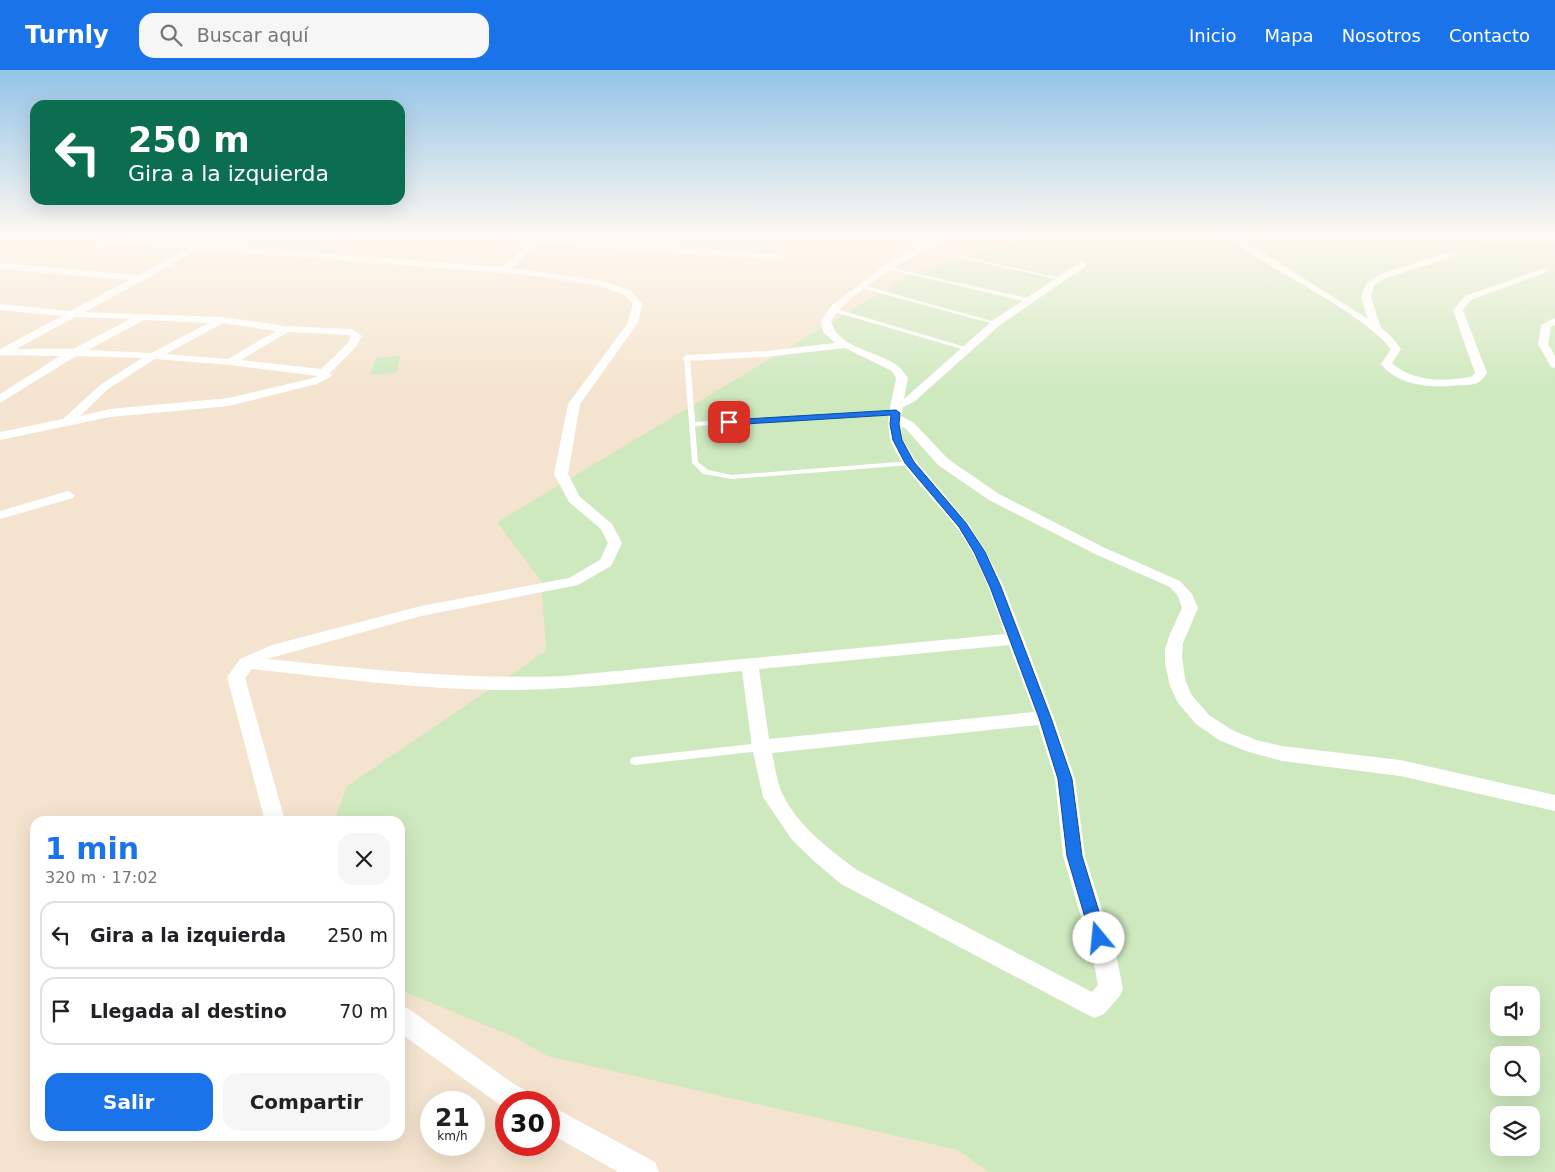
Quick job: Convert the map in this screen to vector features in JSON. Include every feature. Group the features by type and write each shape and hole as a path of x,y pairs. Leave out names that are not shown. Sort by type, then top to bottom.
{"street":[{"path":"1,352 125,285"},
{"path":"274,816 236,677 246,663 278,649 421,611 572,582 606,563 615,543 607,527 574,499 561,474 574,404 632,324 638,304 626,292 608,285"},
{"path":"896,412 996,323 1050,285"},
{"path":"1308,285 1349,310 1392,343 1396,349 1386,364 1395,374 1423,382 1450,384 1474,380 1481,373 1458,310 1468,298 1504,285"},
{"path":"1370,285 1366,297 1376,330"},
{"path":"750,664 760,747 773,797 799,834 822,856 849,877 1095,1006 1111,989 1104,954 1074,856 1065,779 1045,718 992,578 972,539 910,463 897,440 896,412 902,378 900,371 887,362 844,345 833,336 828,328 826,321 833,310 862,287"},
{"path":"0,307 73,314 222,320 286,329 345,332 357,336 351,346 324,373 326,376 322,379 229,402 110,413 68,420 0,436"},
{"path":"0,399 53,364 142,316"},
{"path":"68,420 104,387 153,356 222,320"},
{"path":"1555,321 1546,325 1543,344 1555,365"},
{"path":"230,362 286,329"},
{"path":"687,358 766,354 844,345"},
{"path":"1,352 78,352 153,356 230,362 324,373"},
{"path":"896,412 930,450 958,474 994,497 1100,551 1175,584 1184,592 1189,605 1189,616 1175,643 1175,675 1178,686 1191,708 1221,734 1286,753 1399,768 1555,803"},
{"path":"0,515 68,495"},
{"path":"246,663 431,681 515,684 614,679 1015,639"},
{"path":"760,747 1045,718"},
{"path":"405,1022 502,1091"},
{"path":"560,1124 645,1172"}],"lane":[{"path":"964,285 1028,300"},
{"path":"862,287 996,323"},
{"path":"833,310 967,349"},
{"path":"687,358 695,463 701,469 714,475 732,477 910,463"},
{"path":"692,424 896,412"},
{"path":"635,761 760,747"}],"shaded area":[{"path":"0,285 1551,285 1500,986 1490,986 1490,1036 1532,1036 1534,1046 1490,1046 1490,1096 1540,1096 1540,1082 1555,1172 0,1172"}],"green space":[{"path":"893,285 1555,285 1555,1172 988,1172 958,1150 547,1056 514,1037 405,992 405,816 336,816 347,786 546,651 541,581 497,522"},
{"path":"401,356 396,373 370,375 376,358"}],"route":[{"path":"729,422 896,413 894,424 897,440 910,463 963,526 980,552 996,587 1045,718 1065,779 1074,856 1099,938"}]}
